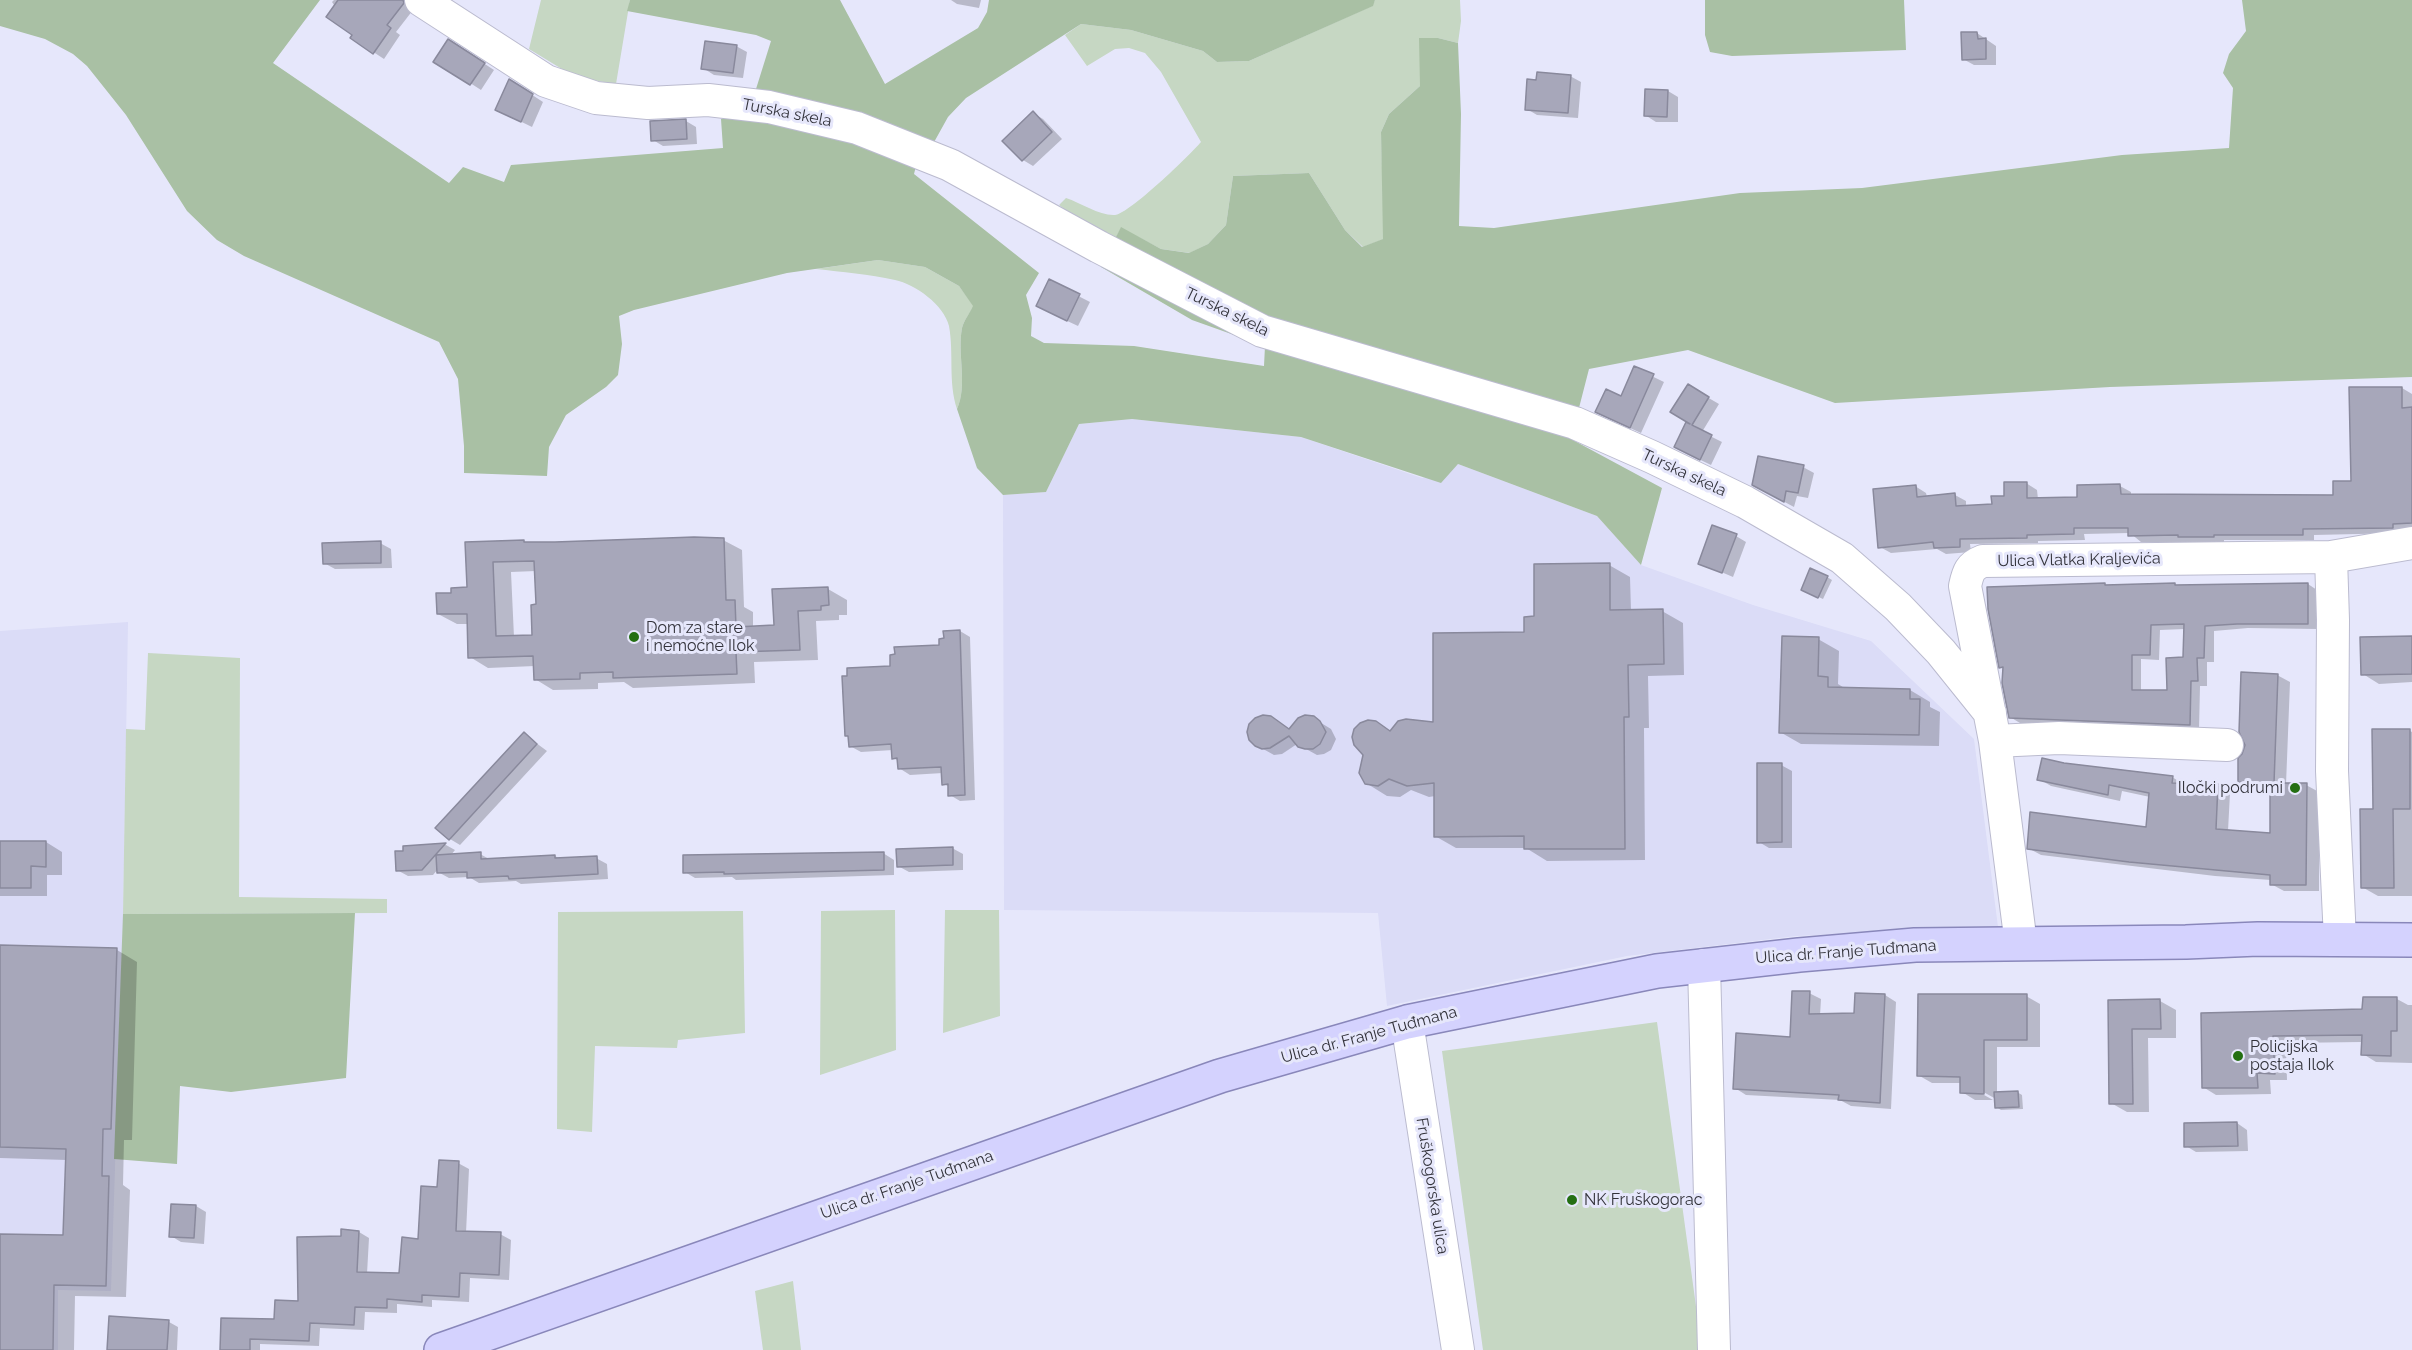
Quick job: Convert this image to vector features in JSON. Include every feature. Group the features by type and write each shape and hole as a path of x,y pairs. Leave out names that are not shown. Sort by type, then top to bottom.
{"main road":[{"name":"Ulica dr. Franje Tuđmana","path":"441,1350 1220,1076 1407,1022 1657,971 1914,945 2412,940"}],"street":[{"name":"Turska skela","path":"421,0 546,81 596,98 648,103 708,100 769,107 857,128 950,165 1099,247 1262,331 1575,423 1652,457 1745,502 1842,558 1898,607 1941,652 1993,727"},
{"name":"Ulica Vlatka Kraljevića","path":"2021,944 1993,727 1965,586 1967,573 1972,565 1983,561 2331,557 2412,543"},
{"path":"2331,557 2332,771 2340,939"},
{"path":"1993,727 2059,738 2227,745"},
{"path":"1704,965 1714,1350"},
{"name":"Fruškogorska ulica","path":"1407,1022 1458,1350"}],"shaded area":[{"path":"1132,419 1301,437 1422,478 1447,473 1458,464 1597,516 1641,565 1753,605 1871,641 1974,739 1998,927 1796,936 1627,956 1387,1006 1378,913 1004,910 1003,495 1046,492 1079,424"},
{"path":"128,622 123,922 111,1291 58,1290 58,1350 0,1350 0,631"}],"green space":[{"path":"0,0 320,0 273,63 449,183 463,167 504,182 511,165 723,148 721,119 732,116 795,119 917,162 914,174 1039,273 1026,295 1032,318 1031,336 1044,343 1134,346 1264,366 1265,346 1192,320 1101,267 1121,227 1161,249 1189,253 1208,244 1226,225 1233,176 1309,173 1345,230 1362,247 1383,239 1381,132 1389,114 1420,86 1419,38 1438,38 1458,43 1461,114 1459,226 1494,228 1740,193 1862,188 2122,155 2229,148 2233,88 2223,73 2229,54 2246,31 2242,0 2412,0 2412,377 2110,387 1835,403 1688,350 1589,369 1571,439 1662,488 1641,565 1597,516 1458,464 1441,483 1301,437 1132,419 1079,424 1046,492 1003,495 977,468 957,409 962,390 962,328 973,306 959,286 925,267 878,260 787,273 634,310 619,316 622,344 618,375 606,387 566,415 549,447 547,476 464,473 458,379 439,342 244,256 217,240 187,211 126,115 87,66 73,54 45,39 0,26"},
{"path":"541,0 630,0 616,84 575,77 529,49"},
{"path":"630,0 840,0 885,84 978,28 987,12 989,0 1375,0 1373,6 1249,61 1217,62 1203,51 1131,30 1081,24 966,98 948,117 933,144 834,108 756,89 771,41 756,35 627,11"},
{"path":"1375,0 1460,0 1461,21 1458,43 1438,38 1420,38 1420,86 1389,114 1381,132 1384,239 1363,247 1345,230 1309,173 1233,176 1226,225 1208,244 1190,253 1161,249 1121,228 1112,245 1059,205 1066,198 1109,215 1122,212 1159,183 1201,142 1161,72 1145,53 1129,48 1115,49 1087,66 1065,35 1081,24 1131,30 1203,51 1217,62 1249,61 1372,6"},
{"path":"1705,0 1904,0 1906,50 1732,56 1710,52 1705,35"},
{"path":"878,260 925,267 959,286 974,306 962,328 962,390 957,409 953,389 949,326 935,303 920,291 903,282 816,269"},
{"path":"148,653 240,658 239,897 387,899 387,913 123,914 126,729 145,730"},
{"path":"895,910 896,1050 820,1075 821,911"},
{"path":"945,910 999,910 1000,1016 943,1033"},
{"path":"743,911 745,1033 678,1040 677,1048 595,1046 592,1132 557,1129 558,912"},
{"path":"355,913 346,1078 231,1092 180,1086 177,1164 114,1159 123,914"},
{"name":"NK Fruškogorac","path":"1657,1022 1702,1350 1483,1350 1442,1051"},
{"path":"793,1281 801,1350 763,1350 755,1291"}],"building":[{"path":"338,0 403,0 404,3 387,25 391,28 373,54 350,38 352,35 326,17"},
{"path":"1961,32 1977,32 1978,39 1986,38 1986,59 1962,60"},
{"path":"448,39 485,63 470,85 433,62"},
{"path":"705,41 737,45 733,73 701,69"},
{"path":"1537,72 1571,75 1568,113 1525,110 1527,79 1536,80"},
{"path":"509,79 533,94 521,122 495,110"},
{"path":"1645,89 1668,90 1667,117 1644,116"},
{"path":"1033,111 1052,132 1022,161 1002,141"},
{"path":"686,119 687,139 651,141 650,121"},
{"path":"1049,279 1080,294 1067,321 1036,306"},
{"path":"1634,366 1654,374 1630,428 1595,412 1606,389 1621,396"},
{"path":"1688,384 1709,397 1692,425 1712,435 1700,460 1674,447 1686,422 1690,424 1670,412"},
{"path":"2349,387 2402,387 2402,408 2412,407 2412,523 2393,524 2393,528 2303,529 2303,535 2214,535 2214,537 2128,536 2128,528 2074,528 2074,534 2027,535 2027,538 1960,539 1960,547 1934,548 1933,542 1878,548 1873,489 1916,485 1917,497 1955,493 1956,506 1992,504 1991,496 2004,496 2004,482 2027,482 2027,498 2077,497 2077,485 2120,484 2121,494 2333,495 2333,481 2351,481"},
{"path":"1758,456 1804,465 1798,493 1786,491 1784,502 1752,485"},
{"path":"1712,525 1737,534 1722,573 1698,564"},
{"name":"Dom za stare i nemoćne Ilok","path":"724,538 726,600 735,600 736,627 774,625 772,589 828,587 829,605 821,606 821,610 798,611 800,650 736,652 737,674 613,678 613,672 580,673 580,679 534,680 533,656 468,658 467,614 437,614 436,593 451,593 451,588 467,587 465,542 524,540 524,542","holes":["534,561 536,604 531,605 532,635 496,636 493,562"]},
{"path":"381,541 381,563 323,564 322,543"},
{"path":"1610,563 1610,610 1663,609 1664,664 1628,665 1629,717 1624,717 1625,849 1524,849 1524,836 1434,837 1434,783 1407,786 1389,779 1378,786 1365,784 1359,773 1363,755 1354,745 1352,737 1354,729 1360,723 1368,720 1376,721 1390,731 1398,721 1406,719 1433,722 1433,633 1524,632 1524,617 1534,616 1534,564"},
{"path":"1810,568 1828,576 1818,598 1801,590"},
{"path":"2105,583 2105,585 2175,583 2175,585 2308,583 2308,624 2205,626 2204,658 2197,658 2198,681 2191,681 2190,725 2009,718 2002,683 2003,667 1999,668 1988,609 1987,587","holes":["2184,624 2183,657 2166,658 2167,690 2132,690 2132,655 2150,655 2151,625"]},
{"path":"960,630 965,795 948,796 948,784 942,785 941,767 898,769 897,758 892,759 891,744 849,747 848,736 845,736 842,676 847,676 847,668 890,666 890,655 895,654 894,647 939,645 939,639 944,638 943,631"},
{"path":"1782,636 1819,637 1818,676 1828,677 1828,687 1910,689 1910,699 1920,699 1919,735 1779,733"},
{"path":"2412,636 2412,674 2361,675 2360,637"},
{"path":"2241,672 2278,674 2274,783 2307,783 2306,885 2270,885 2270,875 2129,862 2027,849 2030,812 2146,827 2149,793 2109,785 2108,795 2037,780 2042,758 2064,763 2173,776 2172,783 2218,784 2216,829 2270,833 2270,783 2238,782 2238,758 2245,745 2239,732"},
{"path":"1263,715 1271,716 1289,729 1298,718 1305,715 1314,716 1326,732 1320,744 1313,749 1298,747 1289,736 1270,748 1262,749 1249,740 1247,732 1249,724 1255,718"},
{"path":"2372,729 2410,729 2410,809 2393,809 2394,888 2361,888 2360,809 2373,809"},
{"path":"524,732 537,744 449,840 435,828"},
{"path":"1757,763 1782,763 1782,842 1757,843"},
{"path":"0,841 46,841 46,867 31,866 31,888 0,888"},
{"path":"446,843 422,870 396,871 395,851 403,851 403,846"},
{"path":"953,847 953,865 897,867 896,849"},
{"path":"481,852 481,859 555,855 555,858 597,856 598,874 509,879 508,876 467,878 467,872 437,873 436,855"},
{"path":"884,852 884,870 683,873 683,855"},
{"path":"0,945 117,948 111,1129 103,1129 102,1176 109,1176 106,1286 54,1285 53,1350 0,1350 0,1234 63,1235 66,1149 0,1147"},
{"path":"1792,991 1810,991 1809,1014 1854,1013 1855,993 1885,994 1880,1103 1838,1100 1839,1095 1733,1089 1736,1033 1790,1037"},
{"path":"1918,994 2027,994 2027,1040 1984,1040 1984,1094 1960,1093 1960,1077 1917,1076"},
{"path":"2363,997 2397,997 2397,1031 2391,1031 2391,1056 2361,1055 2362,1035 2273,1036 2275,1074 2257,1073 2258,1088 2202,1088 2201,1013 2362,1009"},
{"path":"2160,999 2161,1029 2132,1029 2133,1104 2109,1104 2108,1000"},
{"path":"2018,1091 2019,1107 1995,1108 1994,1092"},
{"path":"2237,1122 2238,1146 2184,1147 2184,1123"},
{"path":"439,1160 459,1161 456,1231 501,1232 499,1275 460,1273 459,1297 422,1295 422,1302 387,1299 387,1308 355,1307 354,1325 310,1323 309,1341 250,1339 250,1350 220,1350 221,1318 274,1319 275,1300 298,1301 297,1237 341,1236 341,1229 359,1231 357,1272 399,1273 402,1237 418,1239 421,1186 437,1187"},
{"path":"171,1204 196,1205 194,1238 169,1237"},
{"path":"109,1316 169,1320 167,1350 107,1350"}],"place":[{"name":"Dom za stare i nemoćne Ilok","path":"634,637"},
{"name":"Iločki podrumi","path":"2295,788"},
{"name":"Policijska postaja Ilok","path":"2238,1056"},
{"name":"NK Fruškogorac","path":"1572,1200"}]}
